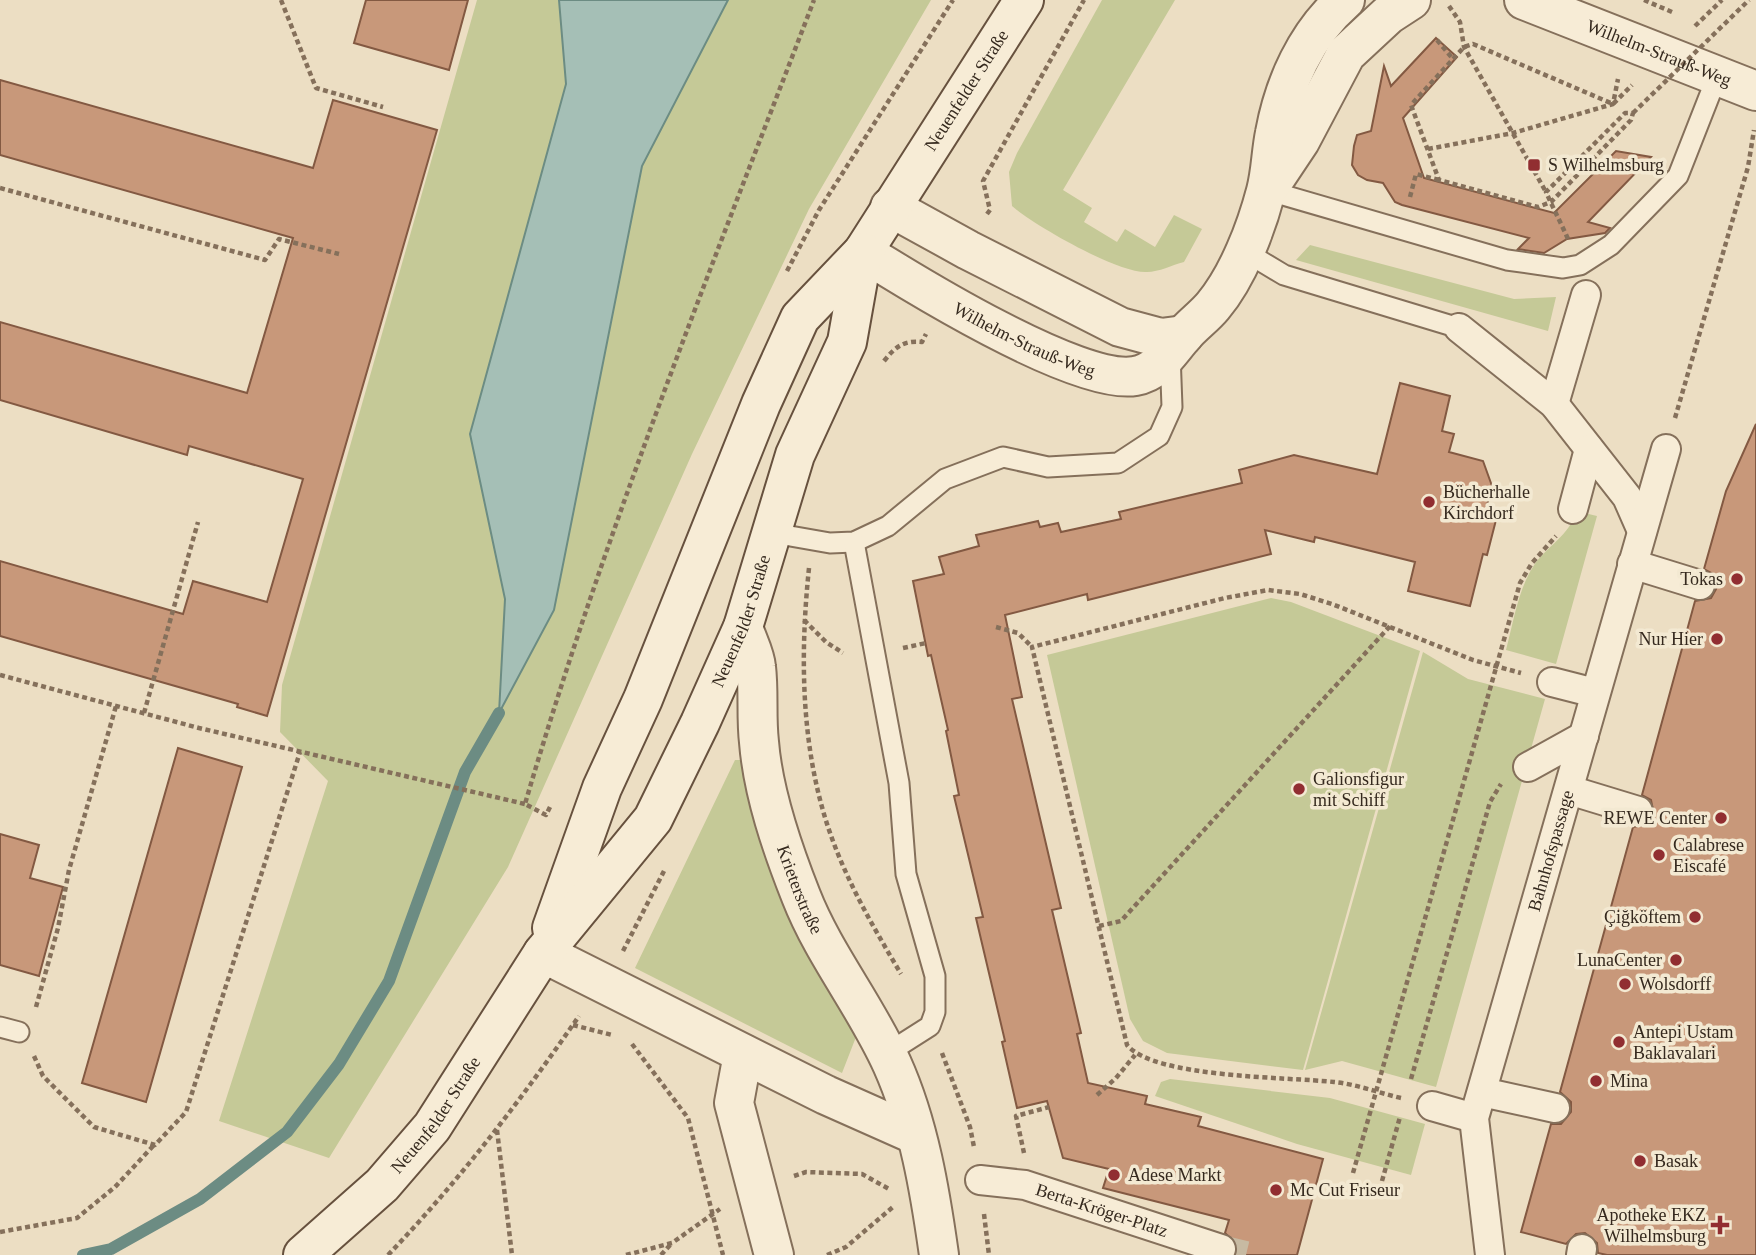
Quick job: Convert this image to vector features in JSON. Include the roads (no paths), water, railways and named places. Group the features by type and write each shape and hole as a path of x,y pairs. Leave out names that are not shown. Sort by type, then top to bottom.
{"street":[{"name":"Neuenfelder Straße","path":"543,953 602,788 643,699 761,404 800,318 863,252 1024,0"},
{"name":"Wilhelm-Strauß-Weg","path":"863,252 942,302 1050,354 1093,370 1122,376 1136,376 1153,369 1213,307 1244,251 1266,190 1282,99 1313,37 1345,0"},
{"name":"Wilhelm-Strauß-Weg","path":"1266,190 1300,141 1346,54 1388,15 1411,0"},
{"name":"Wilhelm-Strauß-Weg","path":"1524,0 1756,91"},
{"path":"890,207 1120,327 1177,344"},
{"name":"Neuenfelder Straße","path":"303,1255 382,1185 432,1128 543,953 653,819 743,627 795,455 846,342 863,252"},
{"path":"1554,404 1586,296"},
{"path":"1459,328 1554,404 1627,497 1642,531"},
{"path":"1573,509 1589,449"},
{"name":"Bahnhofspassage","path":"1490,1255 1478,1105 1665,449"},
{"path":"1632,564 1700,585"},
{"name":"Krieterstraße","path":"743,627 756,665 759,742 764,775 801,896 886,1054 916,1135 917,1195 939,1255"},
{"path":"1552,682 1595,694"},
{"path":"1528,766 1584,736"},
{"path":"1569,790 1637,811"},
{"path":"543,953 743,1054 916,1135"},
{"path":"743,1054 734,1103 774,1255"},
{"path":"1432,1106 1555,1108"},
{"name":"Berta-Kröger-Platz","path":"980,1180 1025,1185 1221,1249"}],"lane":[{"path":"1266,190 1507,260 1544,267 1580,265 1611,245 1678,177 1718,74"},
{"path":"1244,251 1284,275 1459,328"},
{"path":"773,533 830,543 854,542 888,526 945,480 1003,457 1048,467 1118,463 1159,436 1172,407 1177,344"},
{"path":"854,542 897,770 906,874 935,976 934,1012 930,1026 886,1054"}],"water":[{"path":"559,0 728,0 642,166 554,610 499,713 505,599 470,434 566,84"}],"waterway":[{"path":"83,1255 111,1249 200,1199 287,1132 339,1064 389,981 465,772 499,713"}],"tunnel":[{"path":"1221,1249 1246,1255"}],"place":[{"name":"S Wilhelmsburg","path":"1534,165"},
{"name":"Bücherhalle Kirchdorf","path":"1429,502"},
{"name":"Tokas","path":"1737,579"},
{"name":"Nur Hier","path":"1717,639"},
{"name":"Galionsfigur mit Schiff","path":"1299,789"},
{"name":"REWE Center","path":"1721,818"},
{"name":"Calabrese Eiscafé","path":"1659,855"},
{"name":"Çiğköftem","path":"1695,917"},
{"name":"LunaCenter","path":"1676,960"},
{"name":"Wolsdorff","path":"1625,984"},
{"name":"Antepi Ustam Baklavalari","path":"1619,1042"},
{"name":"Mina","path":"1596,1081"},
{"name":"Basak","path":"1640,1161"},
{"name":"Adese Markt","path":"1114,1175"},
{"name":"Mc Cut Friseur","path":"1276,1190"},
{"name":"Apotheke EKZ Wilhelmsburg","path":"1720,1225"}]}
